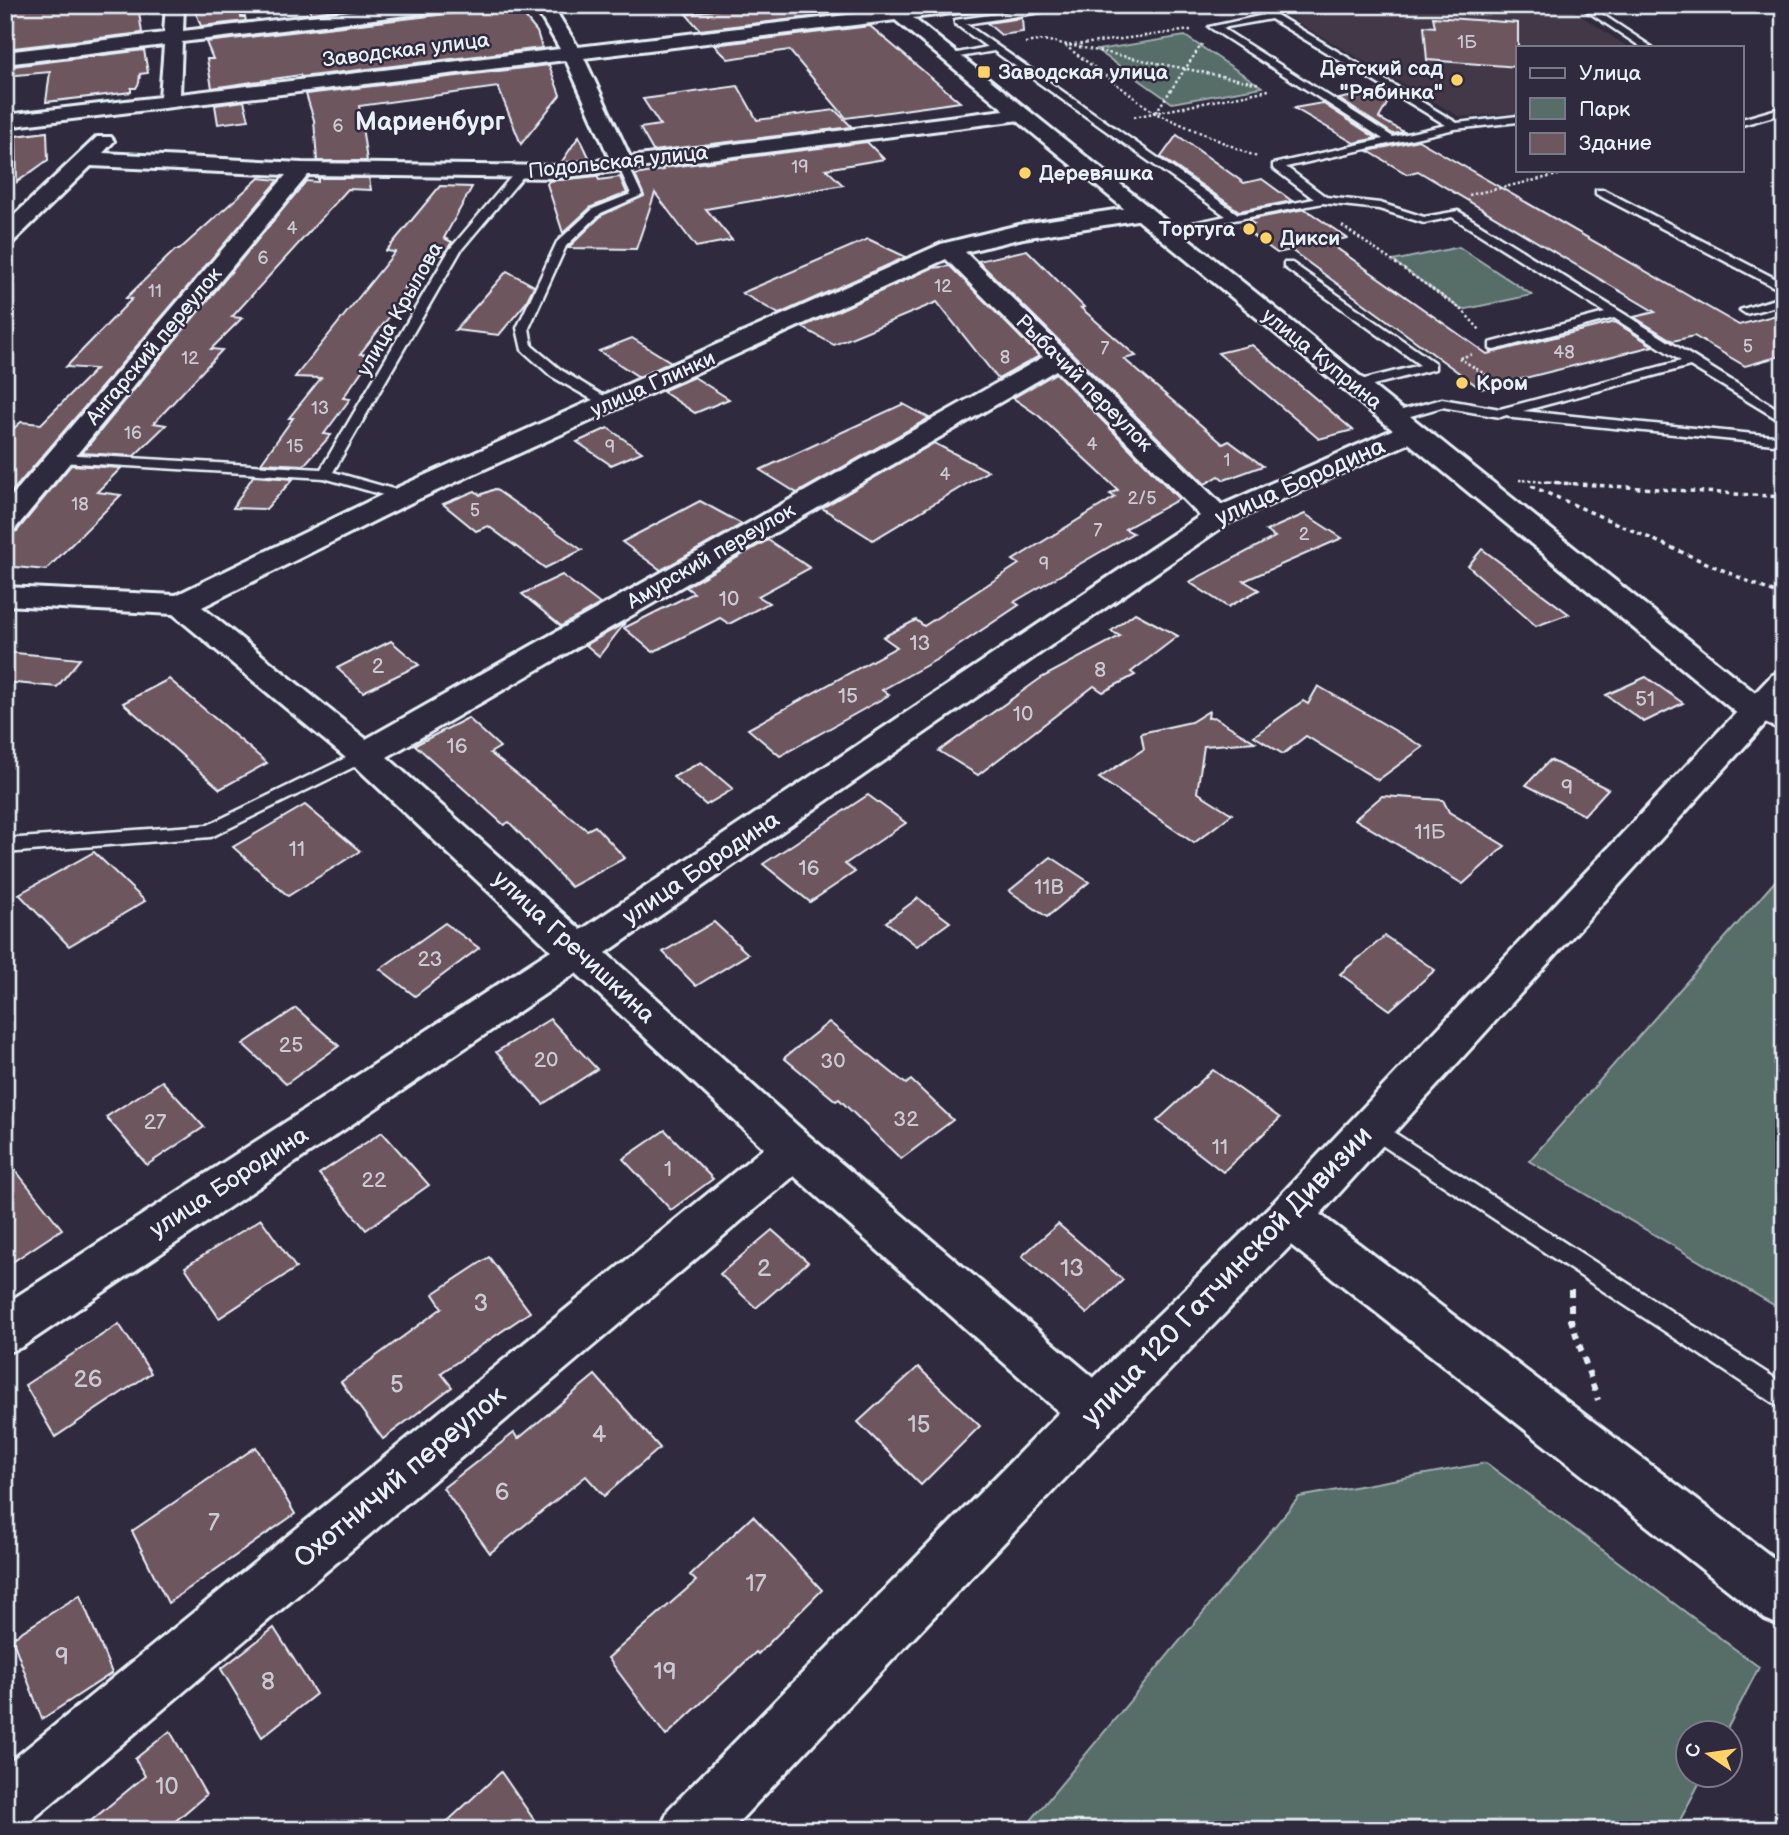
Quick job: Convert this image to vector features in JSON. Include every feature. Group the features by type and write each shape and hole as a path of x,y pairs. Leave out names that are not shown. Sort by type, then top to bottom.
{"street":[{"path":"170,101 175,5"},
{"path":"5,58 449,5"},
{"path":"543,5 572,53 623,165"},
{"name":"Заводская улица","path":"5,121 572,53 892,10 978,5"},
{"name":"улица Куприна","path":"892,10 1766,717"},
{"path":"5,237 88,159 136,104"},
{"name":"Подольская улица","path":"88,159 302,169 559,172 1020,114"},
{"name":"Ангарский переулок","path":"5,523 302,169"},
{"name":"улица Глинки","path":"181,605 402,496 949,249 1023,231 1141,212"},
{"name":"Рыбачий переулок","path":"949,249 1218,517"},
{"name":"Амурский переулок","path":"364,754 1059,358"},
{"name":"улица Бородина","path":"5,1331 578,952 1218,517 1402,425"},
{"path":"5,596 181,605"},
{"name":"улица Гречишкина","path":"181,605 364,754 794,1149 1094,1410"},
{"name":"улица 120 Гатчинской Дивизии","path":"690,1830 1094,1410 1289,1217 1766,717 1784,682"},
{"name":"Охотничий переулок","path":"5,1804 794,1149"},
{"path":"1289,1217 1784,1600"}],"lane":[{"path":"1081,5 958,22 1235,217"},
{"path":"1253,5 1455,126"},
{"path":"1582,5 1645,46"},
{"path":"1214,27 1270,17"},
{"path":"1214,27 1391,140"},
{"path":"948,56 996,48"},
{"path":"1744,121 1784,110"},
{"path":"1277,166 1455,126 1516,118"},
{"path":"607,404 556,373 526,347 523,328 561,244 597,211 637,195 623,165"},
{"path":"1277,166 1323,200"},
{"name":"улица Крылова","path":"326,474 456,249 521,172"},
{"path":"1600,192 1784,288"},
{"path":"1165,232 1323,200 1380,206 1424,220 1454,213 1784,419"},
{"path":"1288,265 1430,366"},
{"path":"1746,310 1784,300"},
{"path":"1494,346 1616,314"},
{"path":"1500,412 1692,362"},
{"path":"1354,386 1430,366"},
{"path":"1402,425 1442,403 1500,412 1784,441"},
{"path":"61,458 326,474 402,496"},
{"path":"5,846 211,831 364,754"},
{"path":"1373,1128 1784,1398"}],"path":[{"path":"1066,46 1214,27"},
{"path":"1155,113 1214,27"},
{"path":"1066,46 1278,88 1102,123"},
{"path":"1066,46 1155,113 1277,166"},
{"path":"1454,213 1437,202 1571,172"},
{"path":"1308,203 1462,310 1494,346"},
{"path":"1430,366 1460,358 1514,393"},
{"path":"1784,497 1515,479 1784,597"},
{"path":"1571,1258 1571,1320 1601,1410"}],"shaded area":[{"name":"Детский сад \"Рябинка\"","path":"1428,5 1565,5 1626,46 1516,46 1516,113 1460,117 1288,17"}],"green space":[{"path":"1185,36 1262,87 1172,103 1097,50"},
{"path":"1459,247 1532,295 1462,310 1393,261"},
{"path":"1784,871 1784,1311 1529,1161"},
{"path":"1486,1463 1759,1667 1732,1720 1674,1720 1674,1790 1696,1790 1675,1830 1023,1830 1299,1497"}],"building":[{"path":"28,5 138,5 142,33 5,49 5,8"},
{"path":"193,5 240,5 241,17 245,17 246,21 201,26"},
{"path":"306,5 378,5 311,13"},
{"path":"749,5 845,5 853,12 700,30 686,14"},
{"path":"516,6 537,32 542,48 300,75 212,88 207,59 213,59 206,42"},
{"path":"1433,17 1518,23 1516,67 1427,60 1424,26 1435,27"},
{"path":"1022,18 1023,32 1001,35 987,23"},
{"path":"870,26 960,102 846,118 789,50 728,59 714,45"},
{"path":"144,50 148,73 140,74 139,83 136,88 131,88 131,92 46,102 50,72 5,76 5,67"},
{"path":"549,65 560,95 521,144 498,87 359,106 367,161 317,161 314,120 306,94"},
{"path":"738,86 757,120 835,110 852,127 653,151 640,128 660,125 643,99"},
{"path":"1384,90 1392,95 1379,118 1404,132 1393,134 1339,99"},
{"path":"244,101 249,120 218,124 215,105"},
{"path":"1322,103 1376,138 1354,143 1294,108"},
{"path":"47,132 48,160 17,182 16,136"},
{"path":"1177,135 1244,183 1262,179 1292,201 1239,211 1161,157"},
{"path":"579,136 590,159 561,163"},
{"path":"1418,140 1739,325 1784,313 1784,355 1745,366 1694,336 1673,341 1634,317 1655,312 1418,171 1407,174 1368,151"},
{"path":"867,142 884,159 826,169 843,185 706,209 732,240 696,247 655,193 636,249 568,248 602,215 644,196 635,175 663,170 662,168"},
{"path":"597,176 599,180 620,177 627,193 591,207 563,233 547,184 549,181"},
{"path":"259,178 279,180 5,500 5,436 21,422 41,424 96,369 66,367 132,299 126,298 175,250 179,250"},
{"path":"318,178 369,178 371,190 348,189 232,317 242,318 211,349 222,350 154,423 166,425 134,456 82,453 306,181 318,182"},
{"path":"440,186 472,187 444,238 452,242 443,255 431,254 404,288 412,288 360,354 373,355 343,398 350,399 324,434 331,435 304,465 261,463 293,418 289,418 321,378 295,377 395,252 386,251"},
{"path":"1305,209 1347,238 1328,242 1487,354 1615,322 1653,346 1481,389 1291,250 1277,253 1241,227 1254,224 1248,220"},
{"path":"868,239 906,257 779,314 742,293"},
{"path":"1027,250 1084,307 1081,308 1136,356 1124,359 1223,444 1229,441 1263,466 1224,480 1219,476 1205,484 978,261"},
{"path":"950,266 1039,356 998,379 937,302 834,345 802,327 932,268"},
{"path":"507,271 534,286 525,304 499,335 455,330"},
{"path":"632,338 671,362 639,377 599,351"},
{"path":"1252,345 1353,430 1319,439 1218,353"},
{"path":"1056,373 1179,499 1125,529 1133,533 1014,602 1019,605 943,656 882,690 889,695 780,756 748,729 897,647 883,637 916,620 924,626 1019,564 1013,560 1115,497 1110,494 1118,490 1039,416 1013,398"},
{"path":"694,377 729,399 695,413 662,391"},
{"path":"903,404 929,418 797,493 760,470"},
{"path":"608,428 642,452 611,465 577,442"},
{"path":"934,443 988,471 873,540 822,508"},
{"path":"71,465 121,468 97,492 121,495 46,570 5,566 5,534 17,531"},
{"path":"253,476 293,479 266,509 233,508"},
{"path":"495,489 582,550 545,568 488,526 476,531 443,504 475,491 480,495"},
{"path":"700,501 742,524 661,570 622,542"},
{"path":"1305,514 1342,538 1244,581 1259,590 1228,607 1189,582 1275,537 1266,531"},
{"path":"768,540 810,568 758,596 769,603 729,624 720,618 653,652 624,628 694,593 686,587"},
{"path":"1482,549 1569,614 1536,626 1468,566"},
{"path":"562,575 600,604 561,626 522,594"},
{"path":"1135,613 1178,636 1131,672 1135,675 1103,692 1094,686 978,775 939,751 1041,678 1120,636 1111,631"},
{"path":"625,623 599,656 586,645"},
{"path":"391,641 419,665 363,692 337,668"},
{"path":"5,652 80,659 57,687 5,682"},
{"path":"1646,677 1683,703 1644,722 1606,695"},
{"path":"169,679 267,763 220,789 123,703"},
{"path":"1318,686 1423,747 1378,780 1306,736 1283,754 1254,736 1303,701 1308,704"},
{"path":"1209,711 1208,718 1214,717 1255,742 1204,746 1197,792 1232,814 1194,843 1099,778 1144,749 1141,733 1191,722"},
{"path":"468,718 500,747 490,753 587,830 595,826 625,858 571,887 509,822 504,825 415,745"},
{"path":"1550,760 1608,789 1584,815 1526,785"},
{"path":"701,762 733,789 706,805 673,777"},
{"path":"868,795 906,823 845,864 855,872 810,902 763,864"},
{"path":"1382,796 1443,800 1449,812 1505,846 1463,884 1355,819"},
{"path":"305,805 360,851 288,896 233,847"},
{"path":"94,852 145,901 69,946 19,894"},
{"path":"1051,857 1089,882 1047,917 1009,891"},
{"path":"918,898 950,922 917,946 886,922"},
{"path":"714,922 748,954 696,986 663,952"},
{"path":"445,923 479,948 415,996 380,969"},
{"path":"1385,936 1435,970 1390,1010 1340,974"},
{"path":"296,1008 339,1046 286,1084 243,1044"},
{"path":"550,1019 597,1069 543,1104 496,1052"},
{"path":"829,1022 906,1084 911,1080 953,1120 901,1159 839,1099 836,1101 784,1058"},
{"path":"1213,1070 1280,1118 1223,1172 1157,1121"},
{"path":"162,1081 204,1127 147,1165 106,1117"},
{"path":"665,1130 713,1179 671,1210 623,1159"},
{"path":"382,1132 429,1185 366,1230 319,1174"},
{"path":"5,1157 62,1229 5,1267"},
{"path":"261,1219 296,1268 219,1318 185,1267"},
{"path":"1058,1224 1123,1280 1087,1314 1022,1256"},
{"path":"772,1230 808,1262 756,1308 720,1274"},
{"path":"489,1257 530,1312 441,1373 452,1387 383,1439 341,1382 442,1308 433,1294"},
{"path":"119,1324 151,1373 55,1437 25,1385"},
{"path":"918,1367 980,1426 921,1485 858,1422"},
{"path":"595,1375 660,1448 604,1496 586,1476 490,1553 443,1488 514,1433 518,1439"},
{"path":"256,1447 295,1514 168,1603 132,1531"},
{"path":"753,1516 822,1590 758,1654 756,1652 666,1736 608,1658 696,1581 690,1575"},
{"path":"80,1595 112,1673 42,1719 12,1638"},
{"path":"274,1628 316,1694 262,1737 221,1669"},
{"path":"170,1731 206,1795 165,1830 80,1830 145,1776 135,1759"},
{"path":"501,1772 541,1830 438,1830"}],"place":[{"name":"Заводская улица","path":"984,72"},
{"name":"Детский сад \"Рябинка\"","path":"1457,80"},
{"name":"Деревяшка","path":"1025,173"},
{"name":"Тортуга","path":"1249,229"},
{"name":"Дикси","path":"1266,238"},
{"name":"Кром","path":"1462,383"}],"district":[{"name":"Мариенбург","path":"430,122"}]}
